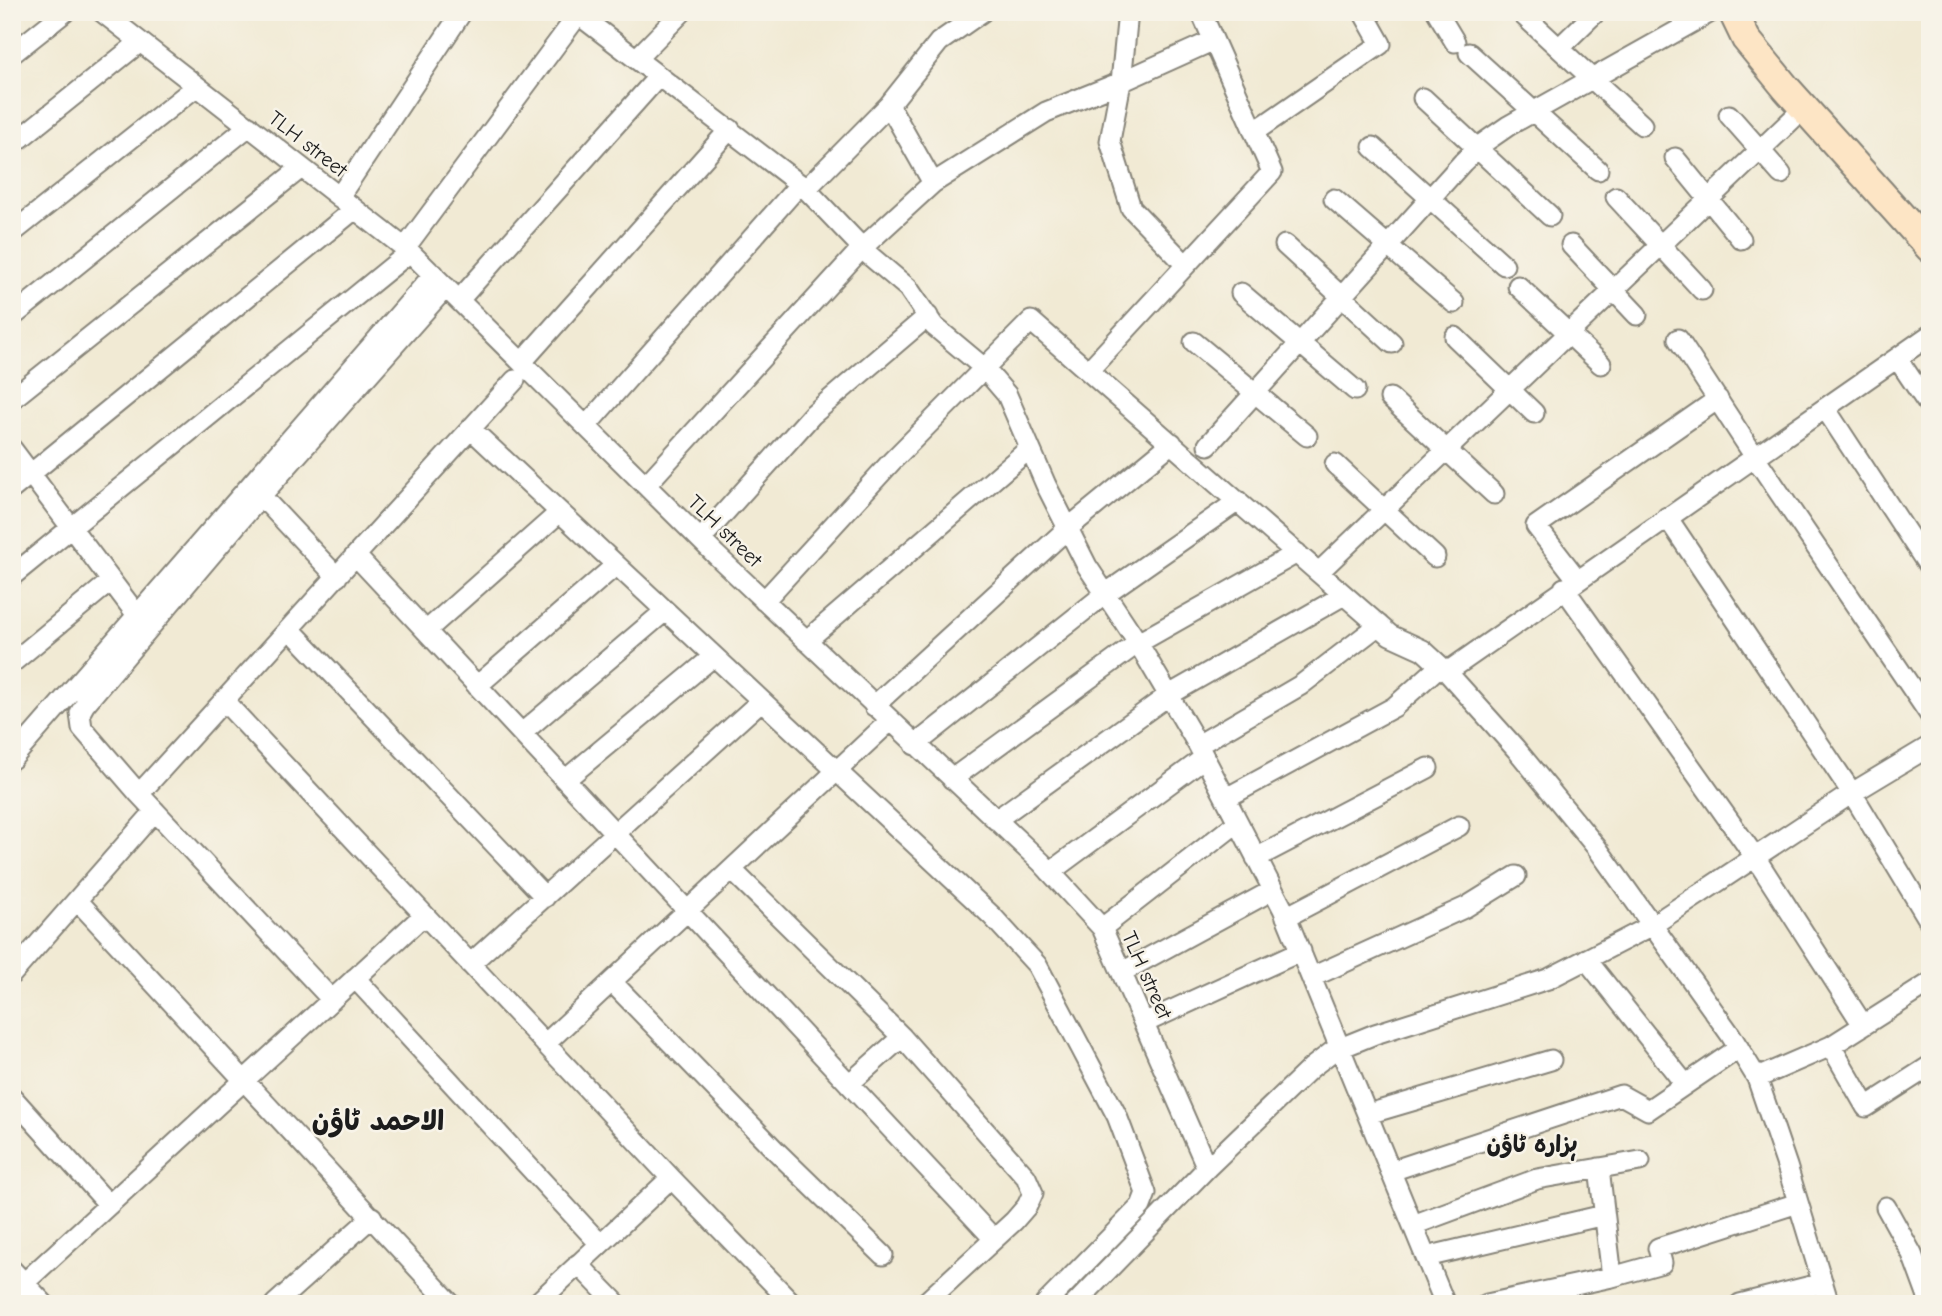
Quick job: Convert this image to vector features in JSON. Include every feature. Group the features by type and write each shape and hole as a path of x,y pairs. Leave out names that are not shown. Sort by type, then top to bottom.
{"street":[{"path":"12,54 65,12"},
{"name":"TLH street","path":"102,12 407,250 446,287 518,371 586,426 764,601 1050,872 1102,928 1207,1168"},
{"path":"12,489 347,203 462,12"},
{"path":"636,59 682,12"},
{"path":"586,426 803,186 889,105 939,42 982,12"},
{"path":"1128,12 1121,82 1110,141 1131,208 1186,265"},
{"path":"1089,370 1272,172 1201,12"},
{"path":"1254,132 1381,44 1363,12"},
{"path":"1437,12 1462,48 1598,170"},
{"path":"1520,12 1642,125"},
{"path":"1559,48 1596,12"},
{"path":"1208,445 1430,198 1478,149 1508,127 1711,12"},
{"path":"1733,12 1746,39 1930,248"},
{"path":"12,576 407,250 576,13 803,186 862,248 908,288 934,326 984,367 1007,395 1067,529 1201,751 1273,890 1312,977 1445,1304"},
{"path":"646,485 862,248 933,183 1046,112 1212,41"},
{"path":"12,145 140,42"},
{"path":"12,759 137,615 446,287 659,76"},
{"path":"12,233 197,86"},
{"path":"1423,98 1550,216"},
{"path":"889,105 933,183"},
{"path":"1319,572 1804,108"},
{"path":"1729,115 1781,174"},
{"path":"12,317 249,127"},
{"path":"139,794 471,429 518,371 730,130"},
{"path":"1373,147 1504,265"},
{"path":"1675,158 1741,239"},
{"path":"12,400 301,167"},
{"path":"1616,197 1702,290"},
{"path":"1334,199 1454,303"},
{"path":"1285,245 1392,343"},
{"path":"1572,245 1637,315"},
{"path":"1518,286 1601,364"},
{"path":"332,1000 139,794 82,728 80,713 261,496 446,287"},
{"path":"1241,293 1354,390"},
{"path":"701,539 812,415 928,316"},
{"path":"764,601 893,460 1031,321 1390,635 1423,650 1516,749 1597,848 1739,1048 1757,1078 1829,1304"},
{"path":"1226,799 1394,707 1443,669 1571,584 1930,335"},
{"path":"1455,337 1534,413"},
{"path":"1678,339 1930,715"},
{"path":"1194,342 1307,436"},
{"path":"1897,358 1930,407"},
{"path":"1390,398 1494,494"},
{"path":"1718,400 1536,526 1571,584 1755,857 1863,1026"},
{"path":"1825,408 1930,568"},
{"path":"471,429 992,916 1037,965 1116,1116 1145,1187 1145,1199 1141,1206 1045,1304"},
{"path":"874,706 1067,529 1172,443"},
{"path":"12,449 137,615"},
{"path":"806,641 1029,449"},
{"path":"1335,464 1435,557"},
{"path":"261,496 337,577"},
{"path":"915,745 1105,594 1238,501"},
{"path":"426,631 560,512"},
{"path":"1667,517 1852,793 1930,922"},
{"path":"952,779 1138,643 1297,553"},
{"path":"356,556 994,1239"},
{"path":"477,686 616,565"},
{"path":"12,663 111,581"},
{"path":"996,820 1169,695 1344,595"},
{"path":"522,733 666,611"},
{"path":"1050,872 1201,751 1301,685 1379,625"},
{"path":"290,629 545,897"},
{"path":"565,780 714,656"},
{"path":"224,701 671,1178 793,1304"},
{"path":"470,964 761,701"},
{"path":"545,1044 890,721"},
{"path":"1075,1304 1207,1168 1311,1068 1333,1051 1375,1034 1548,979 1651,926 1852,793 1928,753"},
{"path":"1256,858 1429,768"},
{"path":"12,974 155,811"},
{"path":"1102,928 1238,822"},
{"path":"1286,917 1459,826"},
{"path":"732,870 902,1037 1026,1177 1033,1193 1027,1206 924,1304"},
{"path":"1312,977 1466,907 1516,876"},
{"path":"1122,972 1273,890"},
{"path":"77,900 451,1304"},
{"path":"44,1304 16,1282 109,1205 424,915"},
{"path":"1144,1023 1301,951"},
{"path":"1586,959 1685,1084"},
{"path":"355,978 600,1244"},
{"path":"612,982 776,1151 883,1255"},
{"path":"1757,1078 1831,1046 1930,983"},
{"path":"849,1084 902,1037"},
{"path":"1831,1046 1866,1107 1930,1066"},
{"path":"1391,1171 1621,1095 1648,1110 1739,1048"},
{"path":"1368,1114 1551,1060"},
{"path":"12,1097 109,1205"},
{"path":"1413,1225 1537,1179 1640,1161"},
{"path":"1599,1168 1612,1277"},
{"path":"536,1304 671,1178"},
{"path":"1488,1304 1612,1277 1662,1263 1658,1248 1798,1203"},
{"path":"1886,1208 1912,1254 1930,1303"},
{"path":"1426,1257 1604,1215"},
{"path":"275,1304 372,1217"},
{"path":"578,1264 617,1304"},
{"path":"1740,1304 1823,1283"}],"district":[{"name":"الاحمد ٹاؤن","path":"378,1121"},
{"name":"ہزارہ ٹاؤن","path":"1532,1144"}]}
